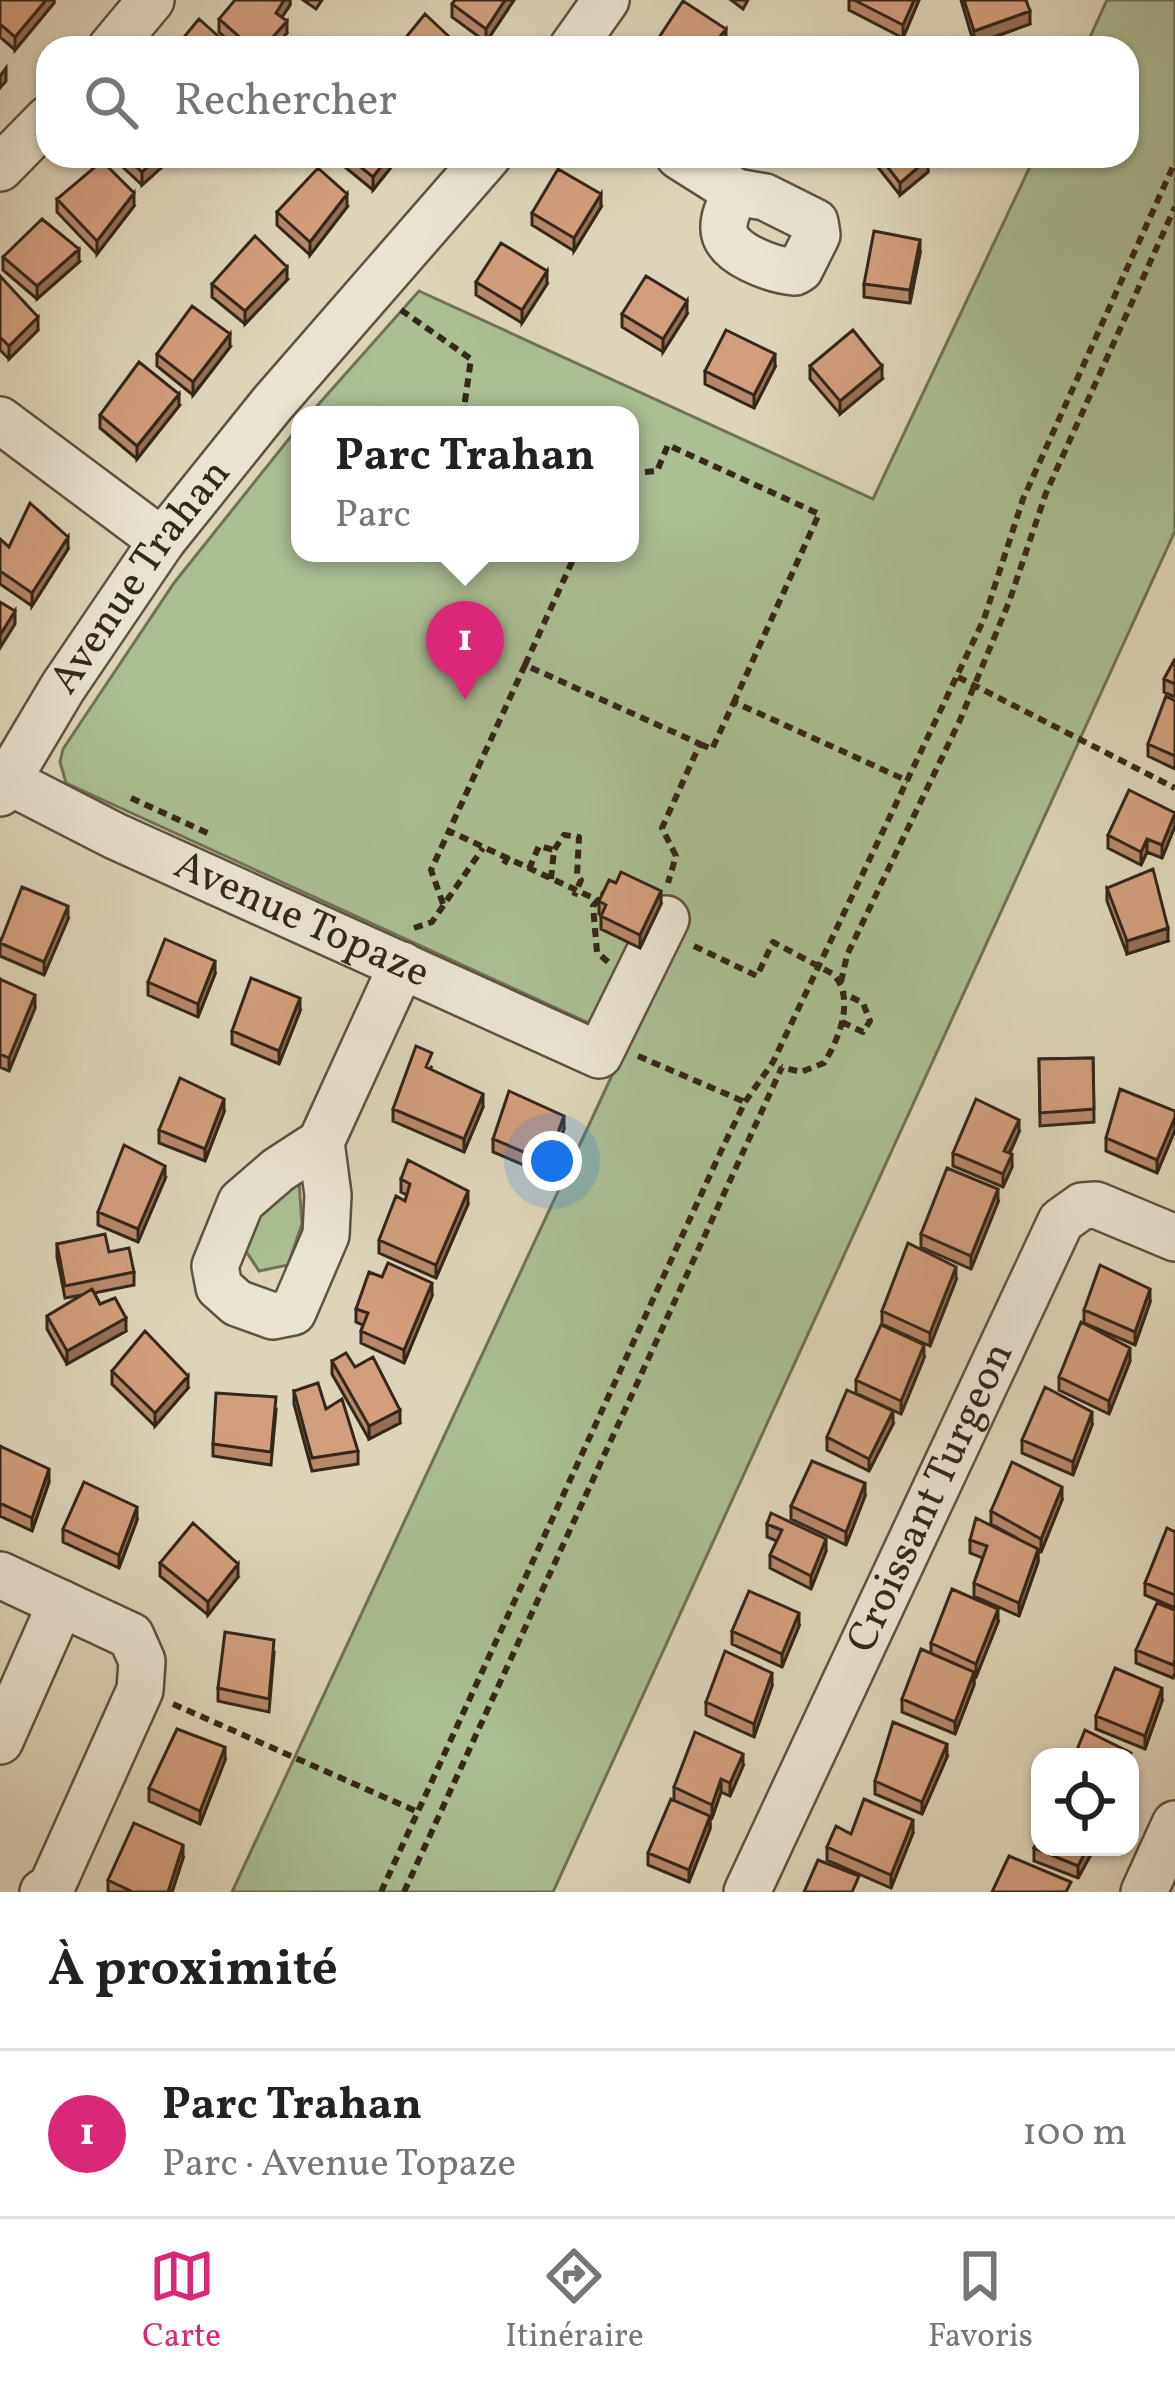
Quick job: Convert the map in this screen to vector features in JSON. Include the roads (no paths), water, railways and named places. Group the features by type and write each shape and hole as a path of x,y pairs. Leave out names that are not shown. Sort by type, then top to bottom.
{"street":[{"path":"121,36 151,0"},
{"path":"580,36 606,0"},
{"path":"0,167 36,131"},
{"name":"Avenue Trahan","path":"3,786 72,673 162,541 272,404 478,168"},
{"path":"699,168 736,192"},
{"path":"0,420 162,541"},
{"name":"Avenue Topaze","path":"3,786 115,836 404,947 611,1053 638,976 672,902"},
{"path":"321,1142 404,947"},
{"name":"Croissant Turgeon","path":"747,1892 1060,1221 1082,1205 1096,1205 1175,1238"},
{"path":"0,1575 131,1636 142,1661 140,1690 51,1888 43,1892"},
{"path":"0,1741 62,1604"},
{"path":"1144,1892 1175,1824"}],"place":[{"name":"Parc Trahan","path":"465,700"}]}
